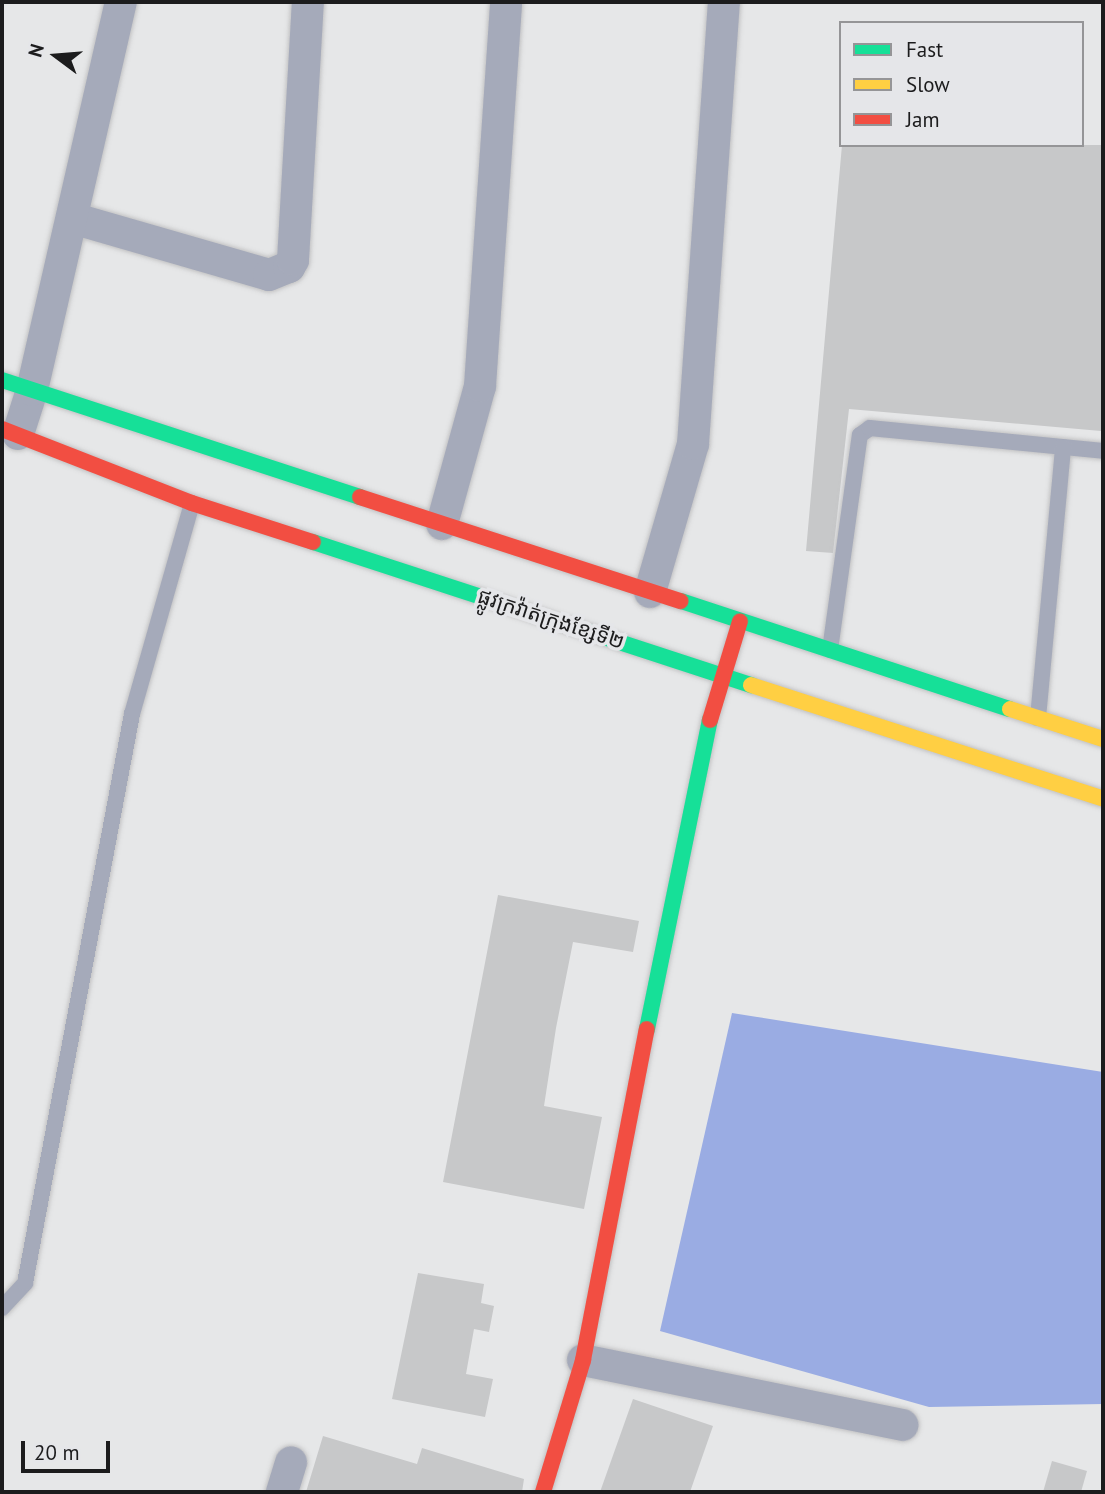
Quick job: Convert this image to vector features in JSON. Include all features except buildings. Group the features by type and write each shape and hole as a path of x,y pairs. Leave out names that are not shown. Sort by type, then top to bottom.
{"main road":[{"path":"2,380 1103,739"},
{"name":"ផ្លូវក្រវ៉ាត់ក្រុងខ្សែទី២","path":"10,432 192,503 1103,799"},
{"path":"544,1492 583,1360 701,748 740,621"}],"street":[{"path":"10,432 32,390 121,2"},
{"path":"72,218 269,275 289,267 293,260 308,2"},
{"path":"442,524 480,386 506,2"},
{"path":"650,592 693,444 724,2"},
{"path":"583,1360 902,1425"},
{"path":"282,1492 291,1462"}],"lane":[{"path":"830,650 860,435 870,428 1103,451"},
{"path":"1038,718 1063,447"},
{"path":"2,1308 25,1283 132,714 192,503"}],"water":[{"path":"732,1013 1103,1072 1103,1404 929,1407 660,1331"}],"traffic: fast":[{"path":"2,380 360,497"},
{"path":"313,542 751,685"},
{"path":"681,601 1010,709"},
{"path":"647,1029 710,720"}],"traffic: slow":[{"path":"751,685 1103,799"},
{"path":"1010,709 1103,739"}],"traffic: jam":[{"path":"2,429 192,503 313,542"},
{"path":"360,497 681,601"},
{"path":"710,720 740,621"},
{"path":"543,1492 583,1360 647,1029"}]}
